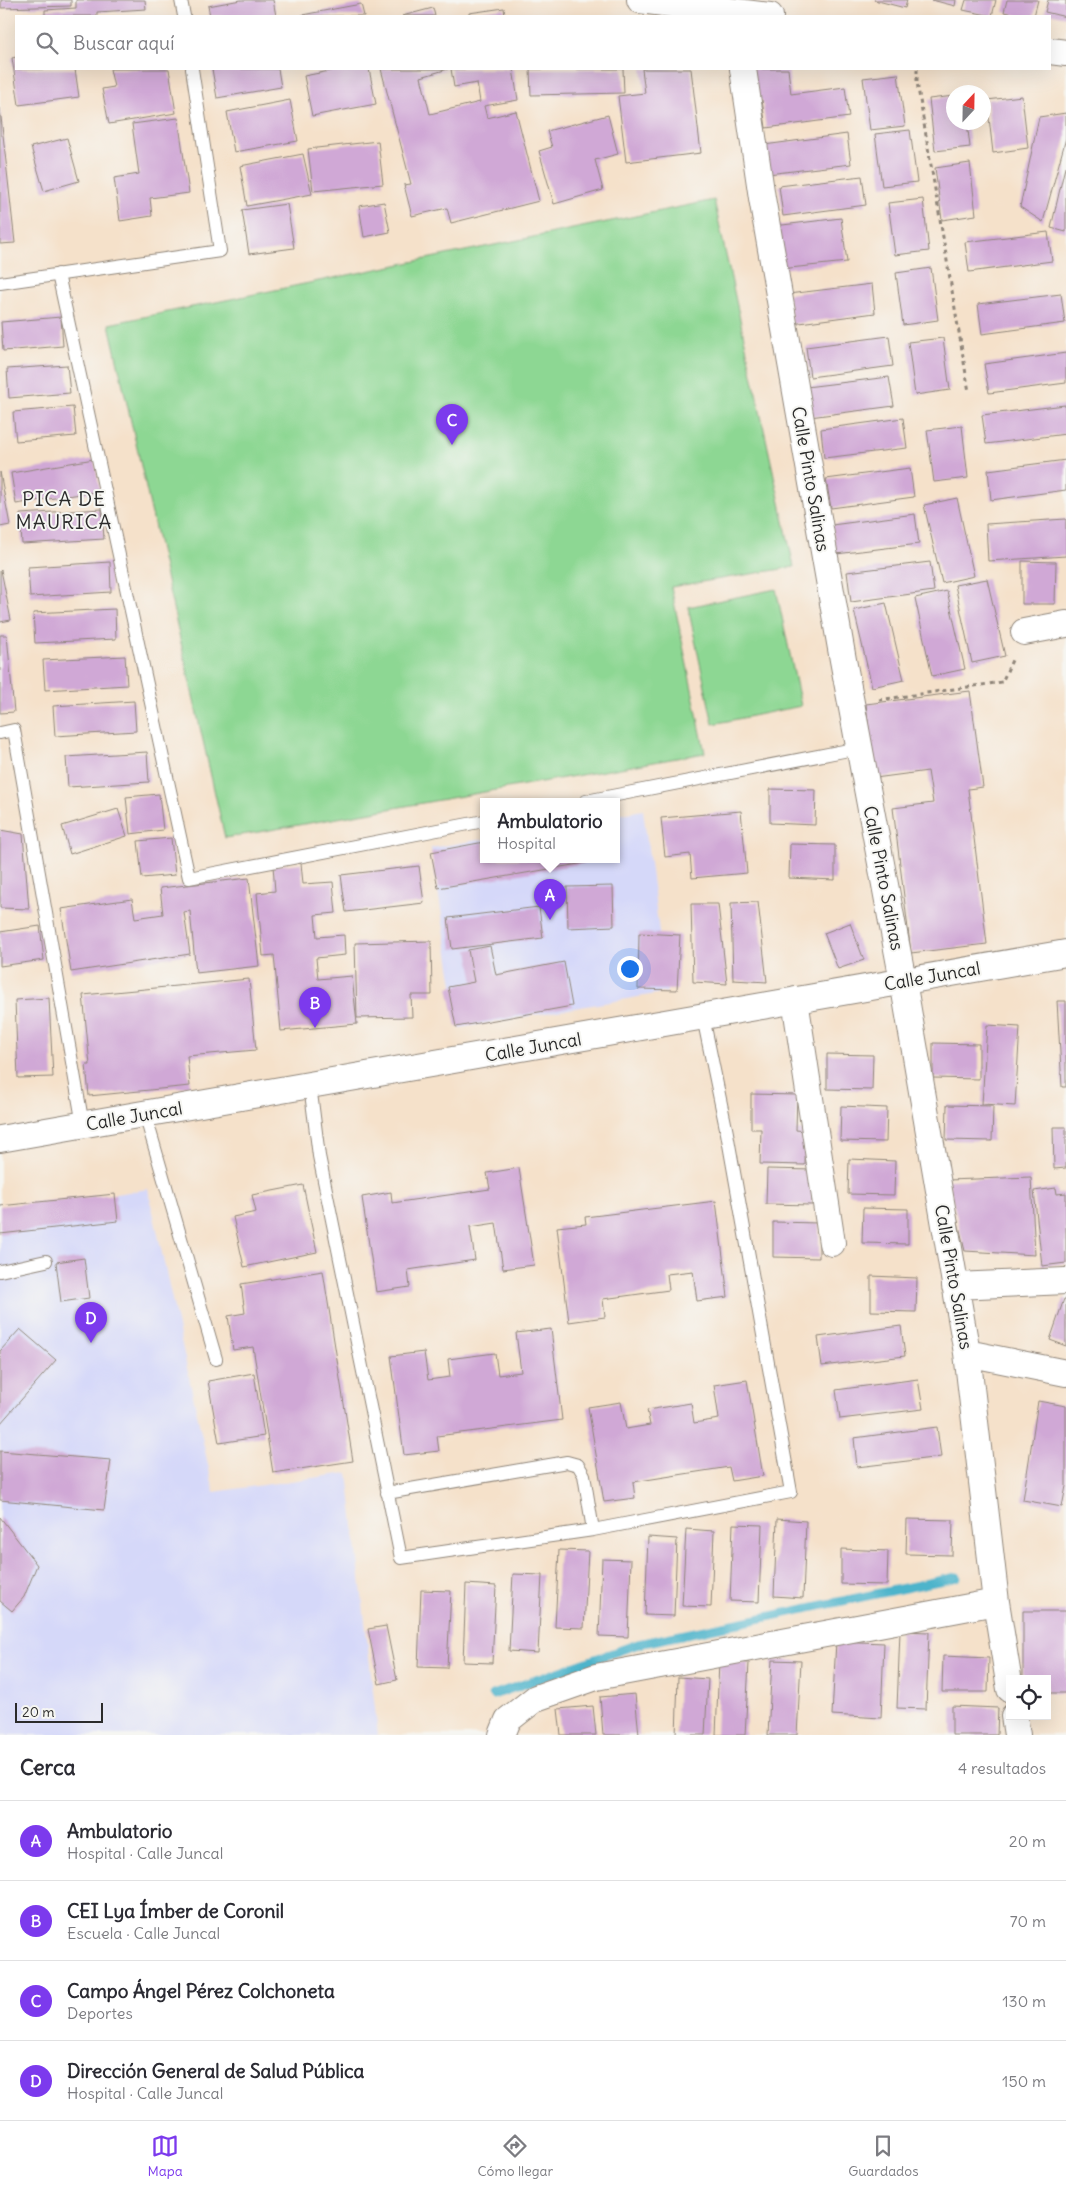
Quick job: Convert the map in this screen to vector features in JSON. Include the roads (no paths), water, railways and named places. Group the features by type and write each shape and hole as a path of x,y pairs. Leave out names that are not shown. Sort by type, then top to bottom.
{"street":[{"path":"640,0 736,9 765,15"},
{"path":"1051,51 1066,53"},
{"name":"Calle Pinto Salinas","path":"743,70 764,208 859,748 903,981 967,1353 996,1602 1008,1675"},
{"path":"1024,632 1066,624"},
{"name":"Calle Juncal","path":"0,1139 1066,953"},
{"path":"795,1000 832,1243"},
{"path":"955,1286 1066,1282"},
{"path":"967,1353 1066,1373"},
{"path":"502,1735 508,1720 536,1698 596,1677 996,1602"},
{"path":"1015,1720 1017,1735"}],"lane":[{"path":"181,0 184,15"},
{"path":"0,283 220,251 192,70"},
{"path":"58,274 189,878 480,822"},
{"path":"0,732 14,730 82,1125"},
{"path":"601,798 859,748"},
{"path":"310,1085 319,1156 401,1558 593,1530 791,1492 727,1133 703,1017"},
{"path":"145,1114 216,1359"},
{"path":"0,1271 46,1261"},
{"path":"387,1493 567,1462 578,1465 584,1475 593,1530"}],"waterway":[{"path":"493,1695 638,1644 957,1577"}],"place":[{"name":"Campo Ángel Pérez Colchoneta","path":"452,445"},
{"name":"Ambulatorio","path":"550,920"},
{"name":"CEI Lya Ímber de Coronil","path":"315,1028"},
{"name":"Dirección General de Salud Pública","path":"91,1343"}],"district":[{"name":"PICA DE MAURICA","path":"64,510"}]}
